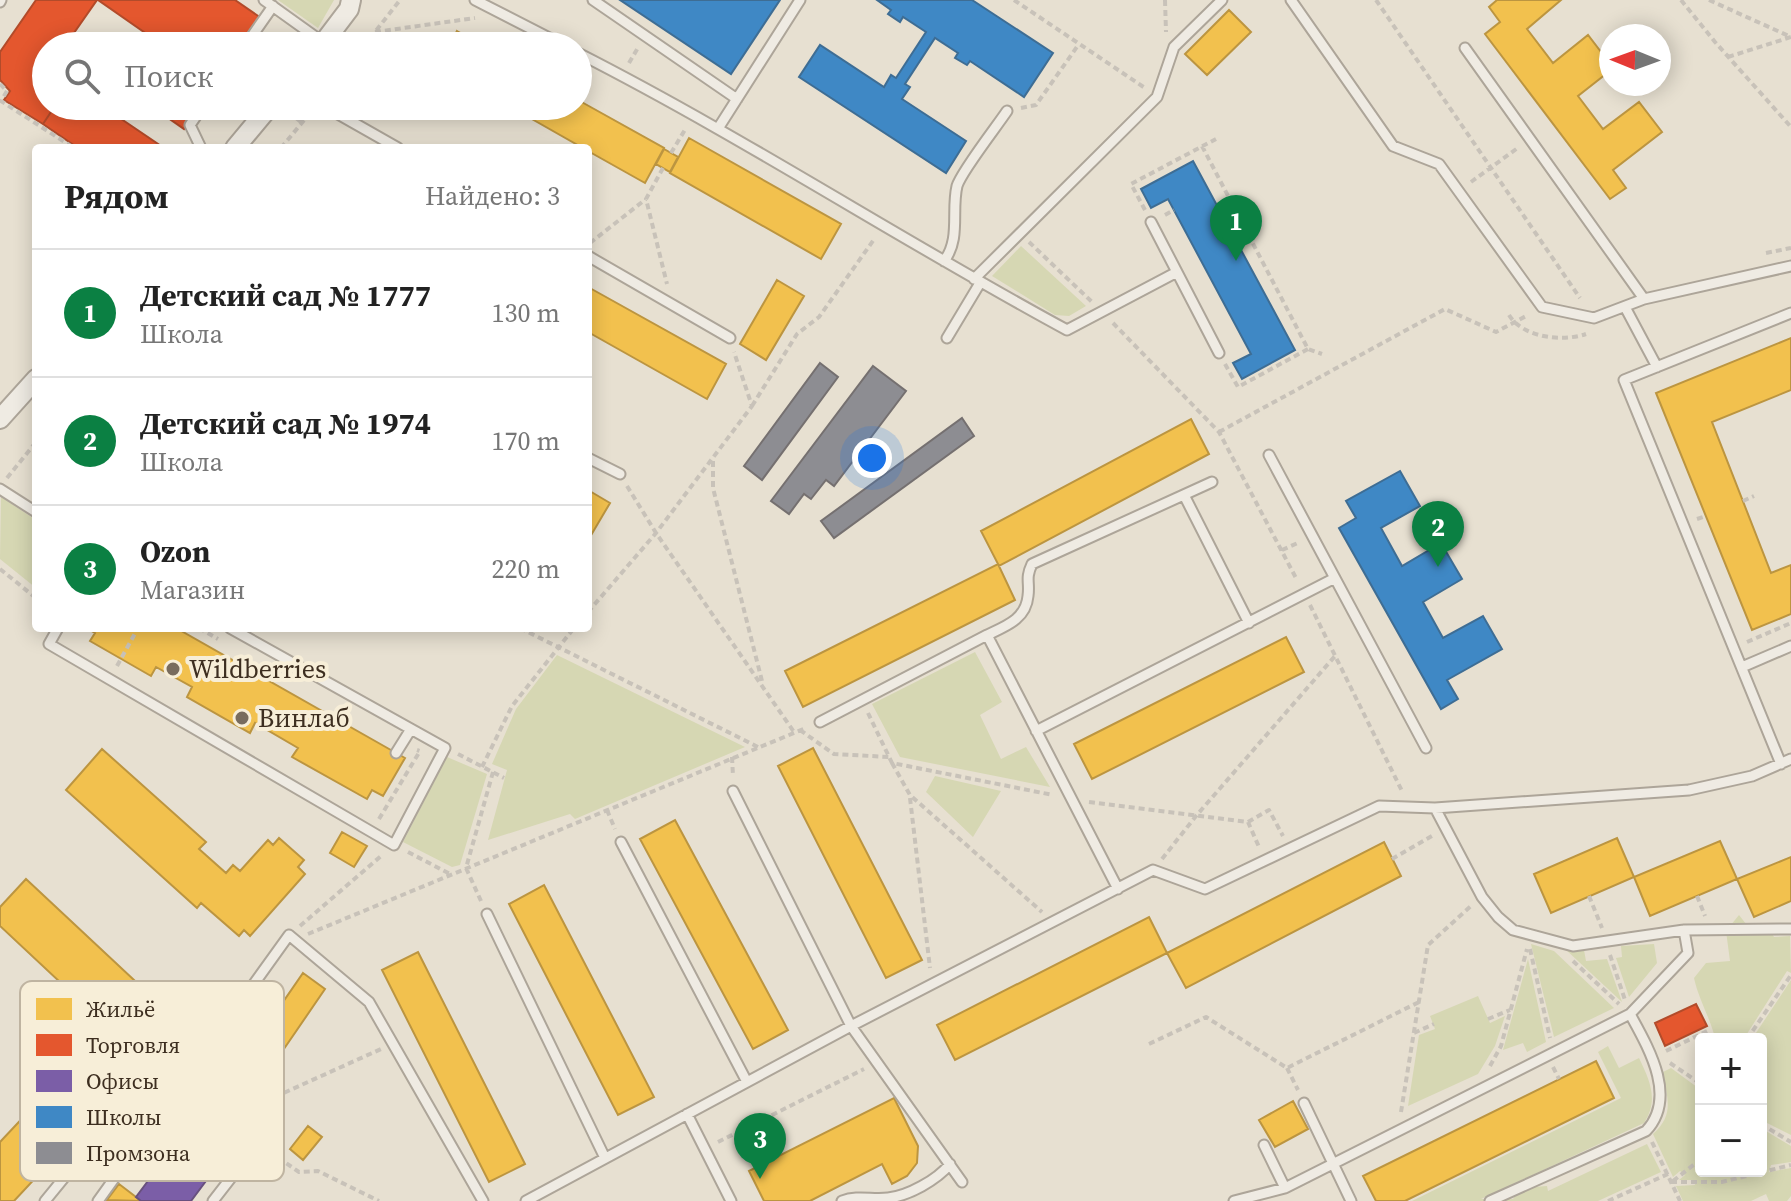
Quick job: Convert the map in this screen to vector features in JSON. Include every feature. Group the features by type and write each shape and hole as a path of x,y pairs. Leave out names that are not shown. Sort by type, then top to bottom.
{"street":[{"path":"332,32 349,9 351,0"},
{"path":"238,144 258,120"},
{"path":"0,419 32,383"}],"lane":[{"path":"593,0 737,99"},
{"path":"719,127 800,0"},
{"path":"947,338 977,281 1019,232 1157,97 1174,47 1222,0"},
{"path":"1291,0 1393,146 1439,164 1542,307 1594,318 1644,299 1791,266"},
{"path":"482,2 538,32"},
{"path":"252,32 268,3 307,32"},
{"path":"1465,48 1644,299"},
{"path":"592,60 719,127 977,281 1067,330 1177,272"},
{"path":"944,261 951,252 954,239 958,184 1007,111"},
{"path":"193,120 190,125 199,144"},
{"path":"349,120 391,144"},
{"path":"1151,222 1219,353"},
{"path":"592,258 730,338"},
{"path":"1625,307 1657,367"},
{"path":"1781,764 1624,380 1791,313"},
{"path":"1269,455 1426,748"},
{"path":"592,460 620,474"},
{"path":"820,722 1019,619 1029,598 1027,576 1032,564 1212,482"},
{"path":"0,488 32,509"},
{"path":"1184,495 1249,623"},
{"path":"1036,731 1335,578"},
{"path":"56,632 49,644 394,845 445,748 237,632"},
{"path":"987,635 1118,889"},
{"path":"1742,667 1791,646"},
{"path":"396,753 411,729"},
{"path":"526,1201 542,1196 605,1158 851,1026 1153,870 1205,889 1379,806 1435,808 1689,790 1752,776 1791,759"},
{"path":"733,791 851,1026 962,1182"},
{"path":"1435,808 1494,921 1513,930 1573,946 1684,930 1791,929"},
{"path":"621,842 747,1082"},
{"path":"487,914 605,1158"},
{"path":"1234,1201 1285,1188 1630,1014 1688,953 1684,930"},
{"path":"260,981 292,937 369,1002 483,1201"},
{"path":"1490,1201 1646,1131 1655,1122 1660,1110 1660,1097 1653,1058 1630,1014"},
{"path":"1304,1103 1351,1201"},
{"path":"687,1114 731,1201"},
{"path":"1264,1145 1285,1188"},
{"path":"842,1201 860,1197 900,1196 935,1178 950,1164"},
{"path":"45,1201 61,1181"},
{"path":"98,1201 113,1181"},
{"path":"213,1201 229,1181"}],"path":[{"path":"375,32 400,0"},
{"path":"1014,0 1157,97"},
{"path":"1376,0 1594,318"},
{"path":"1681,0 1791,127"},
{"path":"1709,0 1791,37"},
{"path":"375,32 503,14"},
{"path":"621,74 646,36"},
{"path":"1728,57 1791,37"},
{"path":"1007,111 1036,105 1079,44"},
{"path":"0,84 7,91 1,101 68,144"},
{"path":"671,153 693,114"},
{"path":"298,120 302,123"},
{"path":"284,144 304,120"},
{"path":"1151,222 1131,184 1216,139"},
{"path":"1459,190 1530,139"},
{"path":"1202,146 1308,349 1322,354"},
{"path":"592,241 646,199 663,168"},
{"path":"646,199 672,306"},
{"path":"592,607 713,461 797,334 819,317 884,225"},
{"path":"1019,232 1219,432 1336,655 1408,805"},
{"path":"1219,432 1445,309 1496,332 1542,307"},
{"path":"730,338 752,406"},
{"path":"1219,353 1238,387 1308,349"},
{"path":"0,488 32,447"},
{"path":"713,461 713,488 762,684"},
{"path":"620,474 656,533 794,732"},
{"path":"1743,501 1754,496"},
{"path":"1697,519 1706,516"},
{"path":"1282,551 1293,546"},
{"path":"0,569 32,595"},
{"path":"1747,642 1791,623"},
{"path":"105,659 117,666 136,632"},
{"path":"206,632 226,643"},
{"path":"527,632 758,747"},
{"path":"482,767 512,706 570,632"},
{"path":"1153,870 1336,655"},
{"path":"292,937 820,722"},
{"path":"800,730 834,754 890,760 910,795 1053,921"},
{"path":"367,812 381,820 420,751 403,742"},
{"path":"445,748 504,778"},
{"path":"487,914 466,868 493,772"},
{"path":"910,795 932,984"},
{"path":"607,810 621,842"},
{"path":"1248,822 1269,810 1288,847"},
{"path":"1392,859 1446,829"},
{"path":"292,937 394,845 451,874"},
{"path":"1398,1131 1428,945 1482,897"},
{"path":"1477,1091 1501,1046 1529,943 1553,1053"},
{"path":"1568,957 1630,1014"},
{"path":"1751,1033 1791,975"},
{"path":"1287,1068 1419,1002"},
{"path":"1488,1019 1510,1010"},
{"path":"1149,1044 1206,1017 1287,1068 1304,1103"},
{"path":"1414,1033 1434,1024"},
{"path":"1693,1079 1658,1055 1707,1031"},
{"path":"284,1093 393,1043"},
{"path":"705,1149 877,1063"},
{"path":"1767,1128 1791,1142"},
{"path":"1662,1160 1680,1201"},
{"path":"284,1161 299,1172 318,1171"},
{"path":"1671,1182 1695,1164"},
{"path":"1671,1182 1722,1182 1791,1165"},
{"path":"308,1166 379,1201"},
{"path":"1608,1201 1668,1174"}],"green space":[{"path":"278,0 334,0 318,28"},
{"path":"1021,246 1086,306 1069,316 1055,315 992,276"},
{"path":"1,497 32,517 32,585 0,559"},
{"path":"975,652 1002,702 980,715 1001,759 1026,747 1050,787 900,757 872,704"},
{"path":"557,655 745,747 575,819 570,814 488,840 507,770 492,764 516,709"},
{"path":"447,757 487,774 460,865 452,867 403,842"},
{"path":"935,776 1001,791 973,837 926,792"},
{"path":"1739,915 1750,929 1769,929 1774,937 1790,936 1791,973 1787,971 1748,1033 1714,1033 1694,978 1706,963 1730,961 1726,931"},
{"path":"1531,944 1554,951 1614,1008 1554,1037"},
{"path":"1654,944 1657,963 1629,997 1616,958 1622,957 1621,946"},
{"path":"1564,948 1584,950 1586,961 1607,959 1622,1002"},
{"path":"1528,959 1546,1042 1527,1052 1523,1043 1503,1050"},
{"path":"1791,980 1791,1135 1767,1123 1767,1033 1756,1033"},
{"path":"1478,996 1490,1023 1505,1016 1495,1046 1478,1074 1408,1106 1419,1035 1435,1029 1430,1016"},
{"path":"1608,1046 1619,1068 1639,1058 1643,1066 1652,1098 1644,1123 1481,1199 1513,1199 1520,1188 1547,1186 1548,1191 1647,1144 1661,1172 1598,1201 1412,1201 1621,1098 1598,1052"},
{"path":"1671,1068 1695,1086 1695,1177 1767,1177 1767,1132 1791,1146 1791,1162 1771,1165 1769,1172 1791,1168 1791,1196 1787,1201 1769,1201 1766,1194 1751,1201 1683,1201 1676,1186 1695,1185 1694,1180 1679,1180 1685,1175 1680,1171 1673,1177 1653,1134 1667,1113 1663,1072"}],"building: Жильё":[{"path":"1497,0 1561,0 1527,29 1553,63 1588,35 1599,49 1599,79 1578,96 1603,129 1639,102 1662,132 1613,170 1626,188 1610,199 1485,34 1500,22 1489,7"},
{"path":"1229,10 1251,32 1207,75 1185,54"},
{"path":"592,108 664,148 645,183 592,153 592,144 576,144 534,120 592,120"},
{"path":"689,138 841,224 821,259 670,173"},
{"path":"664,149 678,157 670,172 656,164"},
{"path":"777,280 804,296 766,360 740,344"},
{"path":"592,289 726,364 707,399 592,334"},
{"path":"1791,338 1791,390 1712,422 1771,573 1791,565 1791,614 1752,630 1656,393"},
{"path":"1191,419 1209,454 999,566 981,531"},
{"path":"592,492 610,503 592,534"},
{"path":"998,564 1015,600 803,707 785,671"},
{"path":"183,632 405,758 383,796 372,790 367,799 292,757 298,748 255,723 250,733 187,697 192,687 156,667 151,676 90,641 95,633"},
{"path":"1286,637 1304,672 1092,779 1074,744"},
{"path":"813,748 922,960 886,978 778,766"},
{"path":"102,749 206,842 199,849 226,873 233,865 240,871 268,840 273,845 279,838 304,860 298,867 305,874 250,936 244,930 239,936 201,903 197,908 66,790"},
{"path":"675,820 788,1030 753,1049 640,839"},
{"path":"342,832 367,846 354,867 330,853"},
{"path":"1617,838 1634,877 1551,913 1534,874"},
{"path":"1720,841 1737,879 1650,916 1634,877"},
{"path":"1384,842 1401,876 1186,988 1167,953"},
{"path":"1791,857 1791,901 1754,917 1737,879"},
{"path":"26,879 135,981 59,981 0,926 0,907"},
{"path":"544,885 654,1097 618,1115 509,904"},
{"path":"1149,917 1167,953 955,1060 937,1025"},
{"path":"418,952 525,1164 489,1182 382,970"},
{"path":"303,973 325,989 284,1049 284,1001"},
{"path":"1596,1061 1614,1098 1405,1201 1376,1201 1363,1176"},
{"path":"894,1098 918,1146 917,1163 907,1176 892,1184 882,1164 810,1201 764,1201 749,1171"},
{"path":"1293,1101 1308,1129 1275,1147 1259,1120"},
{"path":"20,1121 20,1181 33,1181 14,1201 0,1201 0,1142"},
{"path":"308,1126 322,1137 303,1160 290,1149"},
{"path":"119,1184 136,1197 141,1201 107,1200"}],"building: Торговля":[{"path":"36,0 97,0 75,32 32,32 32,117 4,100 10,91 0,80 0,52"},
{"path":"98,0 235,0 261,18 251,32 144,32"},
{"path":"46,120 123,120 158,144 72,144 43,124"},
{"path":"171,120 190,120 184,129"},
{"path":"1696,1004 1707,1026 1665,1046 1655,1023"}],"building: Офисы":[{"path":"148,1181 206,1181 191,1201 141,1201 136,1197"}],"building: Школы":[{"path":"620,0 780,0 731,74"},
{"path":"877,0 972,0 1053,53 1024,97 970,61 967,65 955,58 958,53 935,38 905,84 910,87 902,99 966,141 946,173 799,77 820,45 884,87 891,75 896,78 926,32 903,17 900,22 888,14 891,10"},
{"path":"1193,161 1295,350 1242,379 1233,363 1251,354 1168,199 1151,208 1141,189"},
{"path":"1400,471 1420,506 1381,528 1402,566 1441,543 1462,579 1423,602 1443,638 1483,616 1502,649 1447,680 1458,699 1441,709 1339,528 1356,518 1346,501"}],"building: Промзона":[{"path":"820,363 838,377 762,480 744,466"},
{"path":"873,366 906,391 834,486 826,480 811,499 804,494 789,514 771,501"},
{"path":"962,418 974,436 834,538 821,521"}],"place":[{"name":"Детский сад № 1777","path":"1236,261"},
{"name":"Детский сад № 1974","path":"1438,567"},
{"name":"Wildberries","path":"173,669"},
{"name":"Винлаб","path":"242,718"},
{"name":"Ozon","path":"760,1179"}]}
